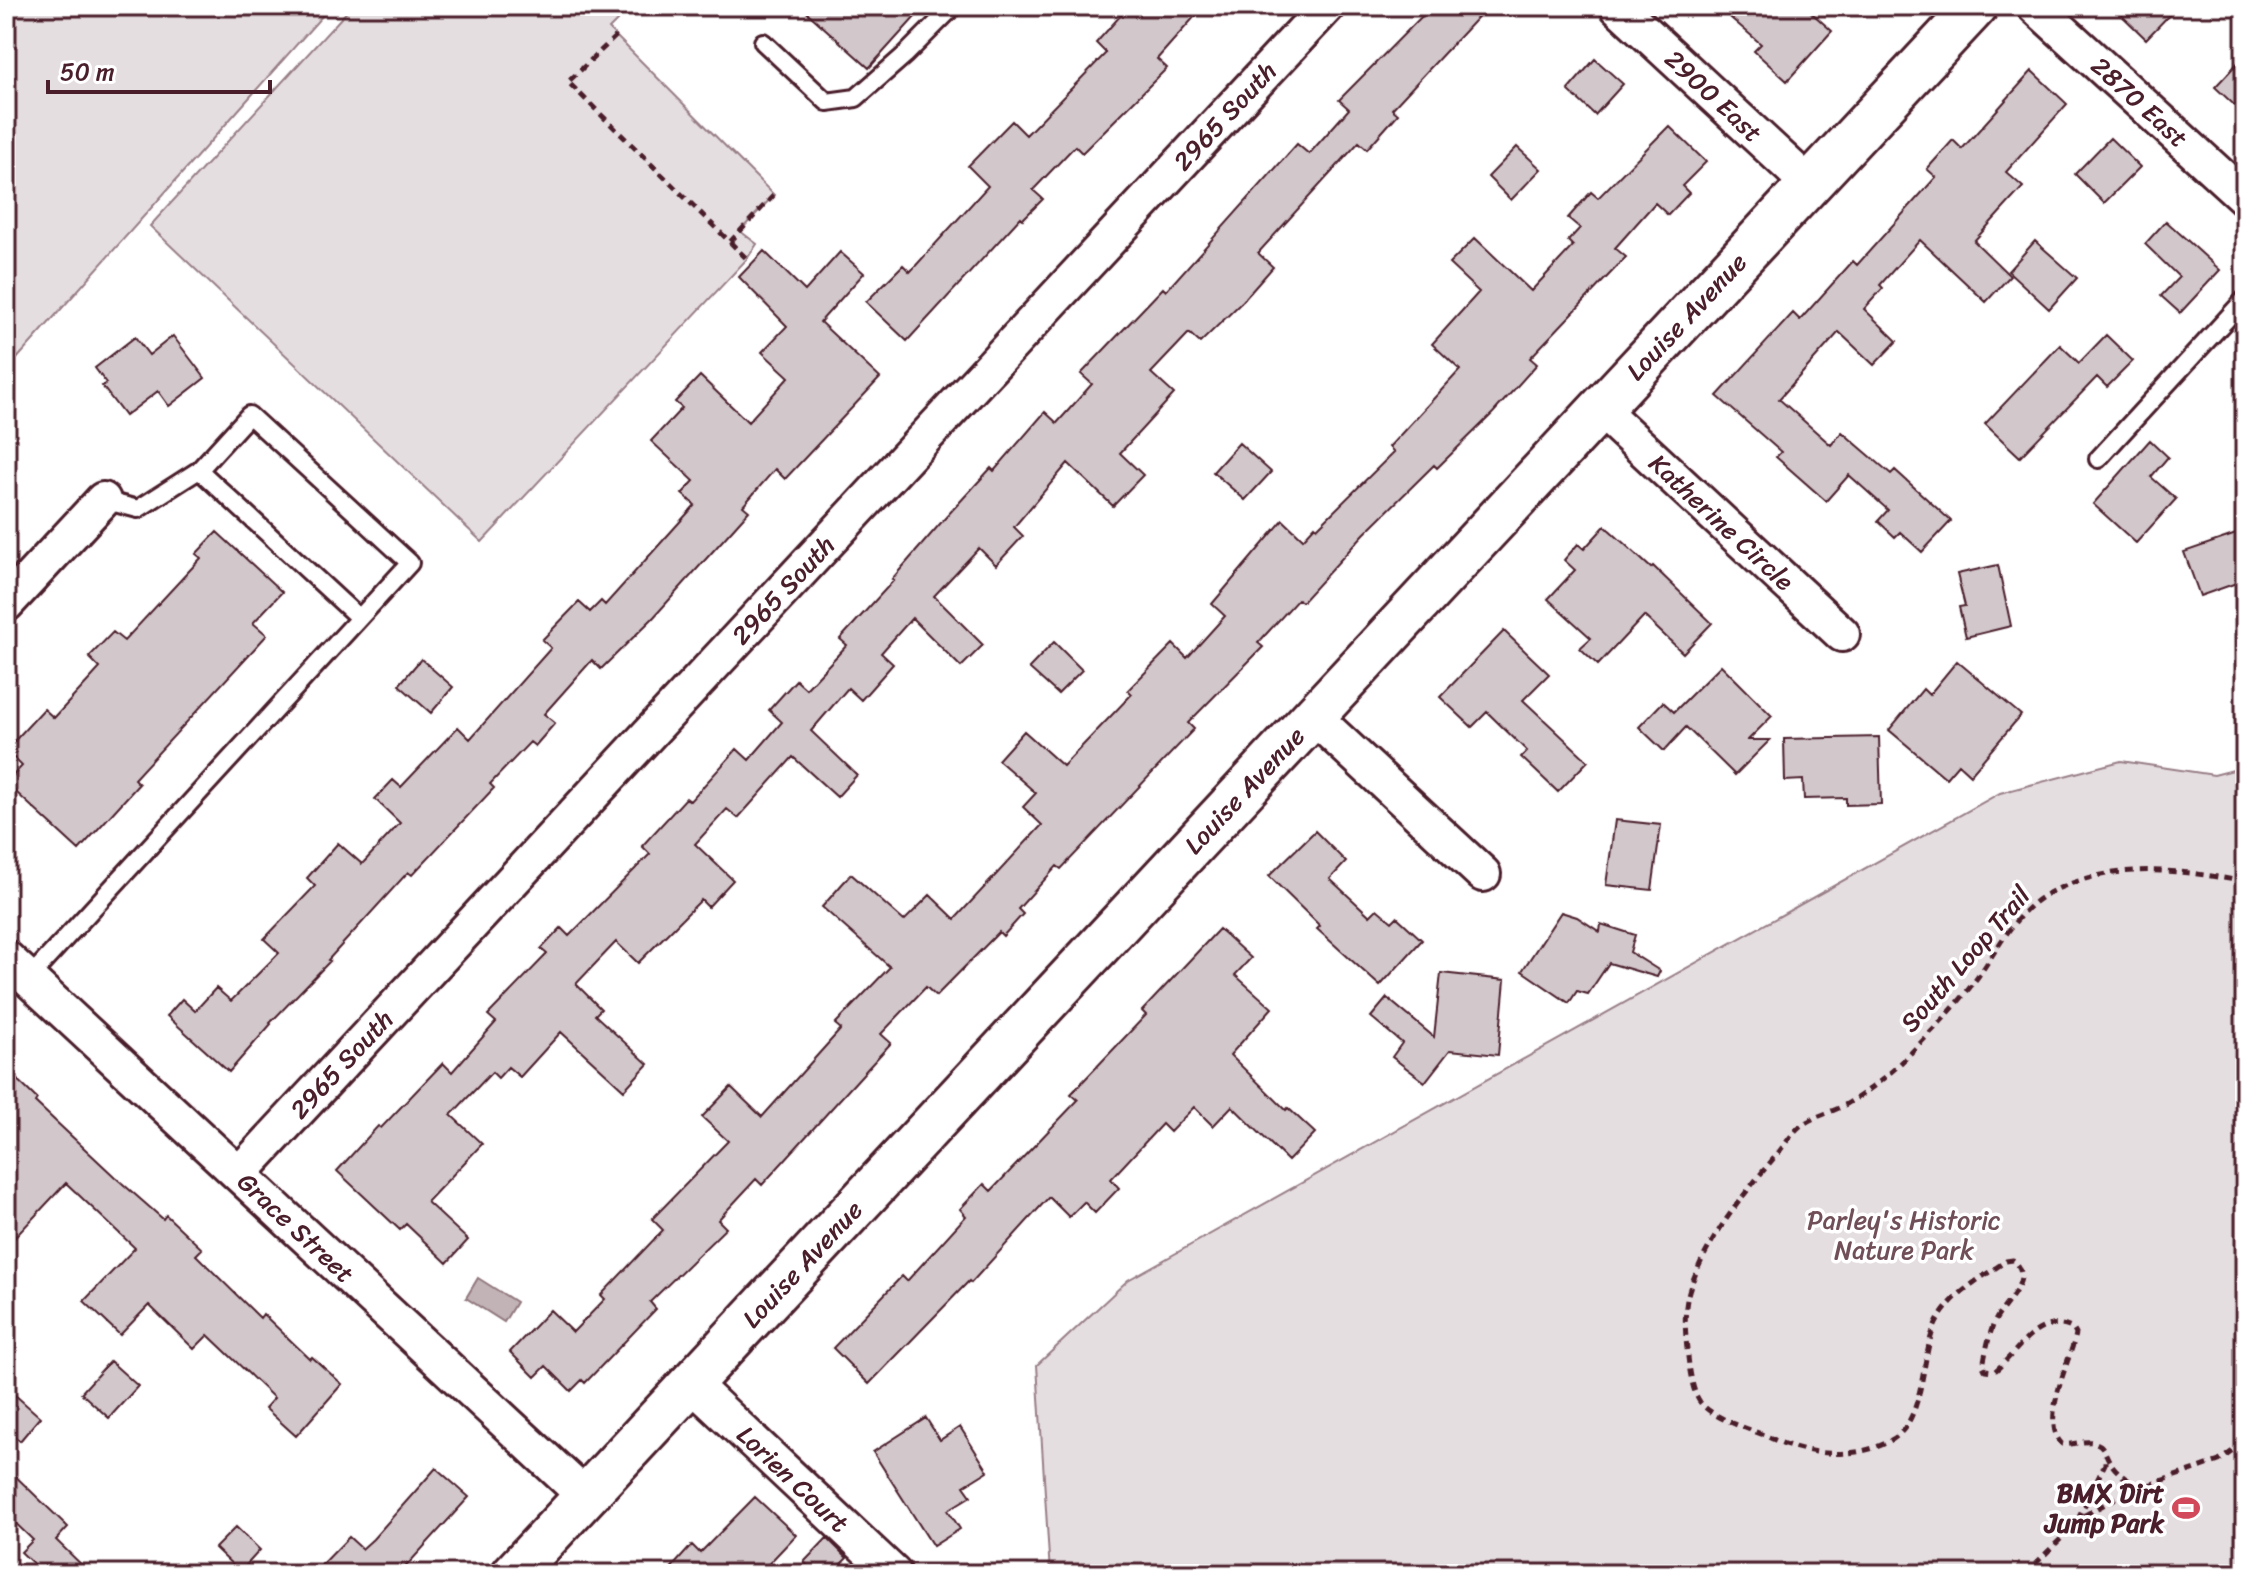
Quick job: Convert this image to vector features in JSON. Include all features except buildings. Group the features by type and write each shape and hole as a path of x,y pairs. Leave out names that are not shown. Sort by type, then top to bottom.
{"street":[{"name":"2965 South","path":"239,1174 1327,6"},
{"name":"2900 East","path":"1617,6 1810,185"},
{"name":"Louise Avenue","path":"513,1574 1976,6"},
{"name":"2870 East","path":"2035,6 2245,198"},
{"name":"Katherine Circle","path":"1600,409 1842,634"},
{"path":"6,604 103,500"},
{"path":"1313,716 1483,874"},
{"name":"Grace Street","path":"17,968 585,1496"},
{"name":"Lorien Court","path":"691,1383 894,1574"}],"lane":[{"path":"763,42 827,102 856,98 954,6"},
{"path":"2098,459 2245,299"},
{"path":"17,968 410,563 249,415 199,470 138,509 103,500"},
{"path":"199,470 359,618"}],"path":[{"path":"616,36 568,82 747,259"},
{"path":"730,242 774,195"},
{"name":"South Loop Trail","path":"2105,1453 2101,1446 2088,1441 2075,1445 2062,1444 2054,1433 2058,1392 2076,1334 2073,1329 2056,1324 2043,1328 2029,1336 1995,1371 1985,1370 1985,1354 1994,1323 2019,1284 2022,1273 2013,1260 2006,1261 1960,1292 1943,1313 1934,1327 1917,1403 1899,1434 1883,1443 1844,1454 1787,1445 1712,1413 1699,1400 1692,1383 1685,1338 1689,1290 1711,1244 1742,1196 1800,1126 1852,1102 1903,1061 1970,987 2031,905 2046,894 2085,877 2114,871 2190,871 2245,882"},
{"path":"2025,1574 2076,1524 2110,1500 2138,1486 2219,1461 2245,1442"},
{"path":"2105,1453 2116,1469 2138,1486"},
{"path":"2076,1524 2105,1464 2105,1453"}],"green space":[{"path":"6,6 331,6 6,371"},
{"path":"352,6 632,6 609,29 774,195 740,231 757,244 747,259 482,542 150,226"},
{"name":"Parley's Historic Nature Park","path":"2121,761 2214,775 2245,767 2245,1574 1050,1574 1037,1365 1128,1280 2000,793"}],"shaded area":[{"path":"478,1278 516,1302 504,1322 466,1298"}],"place":[{"name":"BMX Dirt Jump Park","path":"2186,1508"}]}
